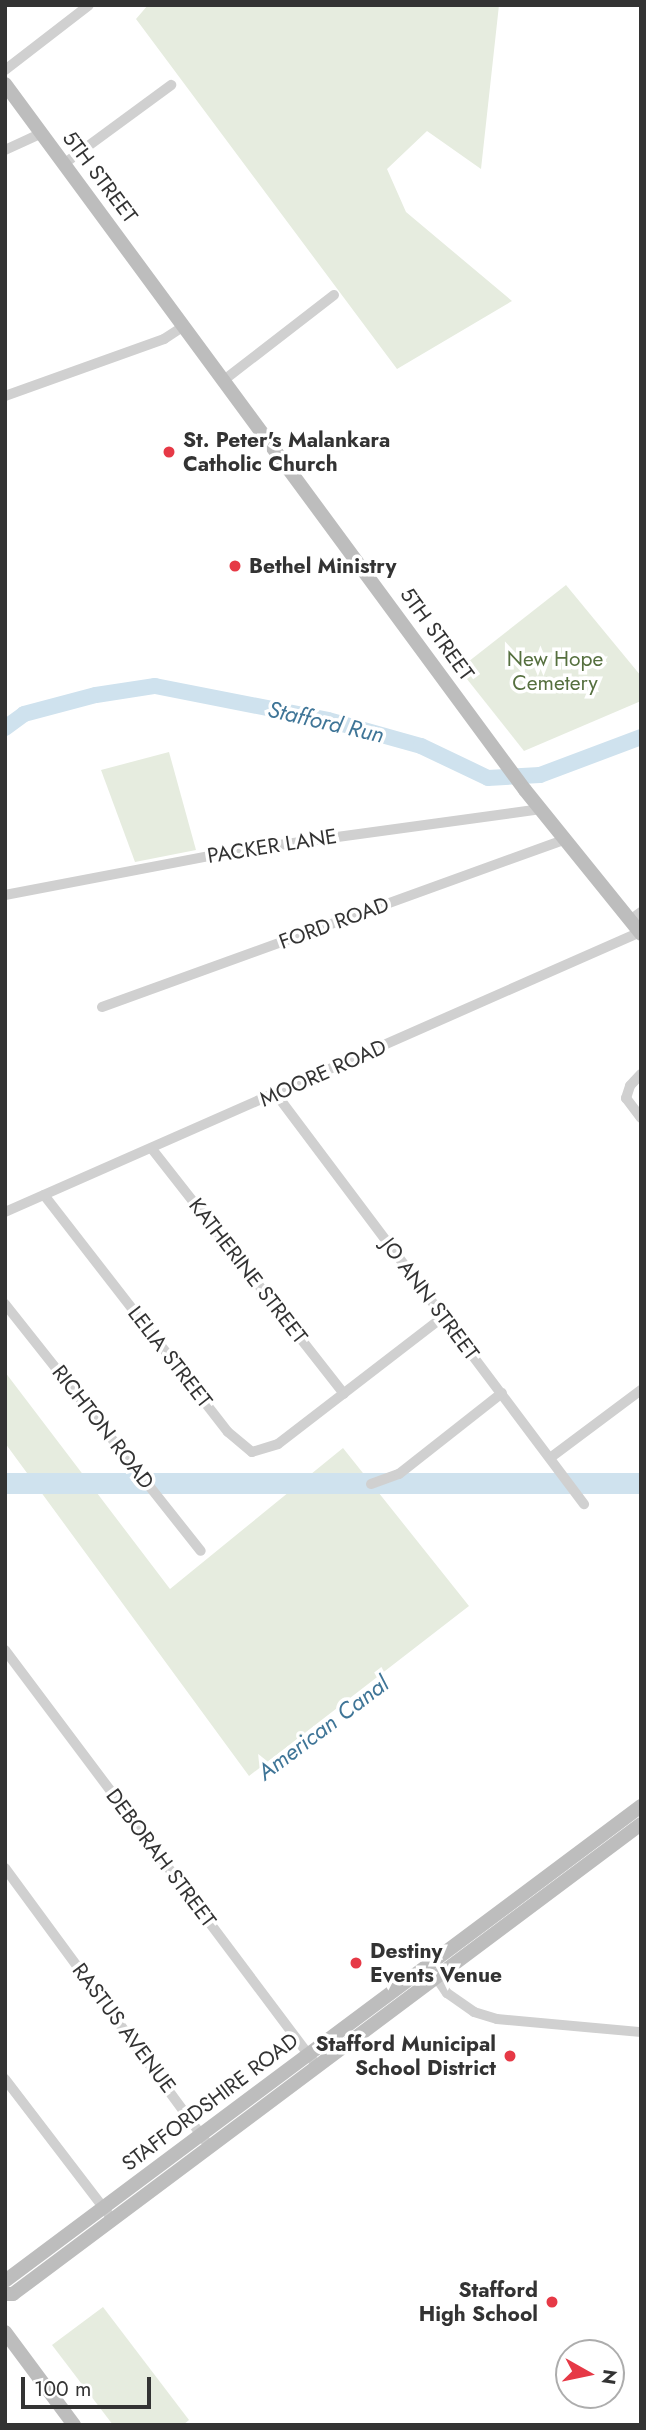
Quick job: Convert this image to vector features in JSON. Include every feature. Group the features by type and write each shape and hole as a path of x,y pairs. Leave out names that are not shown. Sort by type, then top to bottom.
{"main road":[{"name":"5TH STREET","path":"5,84 525,790 635,916 640,933"},
{"name":"STAFFORDSHIRE ROAD","path":"433,1971 641,1806"},
{"name":"STAFFORDSHIRE ROAD","path":"5,2294 13,2294 108,2214 433,1971 641,1824"},
{"name":"STAFFORDSHIRE ROAD","path":"5,2281 108,2214"},
{"path":"5,2332 74,2425"}],"street":[{"path":"5,70 89,5"},
{"path":"65,163 171,85"},
{"path":"5,150 42,133"},
{"path":"224,380 334,295"},
{"path":"5,396 164,339 184,326"},
{"name":"PACKER LANE","path":"5,895 235,851 541,809"},
{"name":"FORD ROAD","path":"102,1007 565,839"},
{"name":"MOORE ROAD","path":"5,1212 640,933"},
{"path":"641,1074 630,1086 626,1098 641,1118"},
{"name":"JO ANN STREET","path":"276,1094 584,1504"},
{"name":"KATHERINE STREET","path":"152,1149 344,1394"},
{"name":"LELIA STREET","path":"44,1195 240,1446 252,1452 269,1450 444,1316"},
{"name":"RICHTON ROAD","path":"5,1304 201,1551"},
{"path":"550,1458 641,1390"},
{"path":"371,1484 399,1474 502,1393"},
{"name":"DEBORAH STREET","path":"5,1650 313,2060"},
{"name":"RASTUS AVENUE","path":"5,1868 206,2140"},
{"path":"433,1971 447,1993 462,2005 497,2019 641,2032"},
{"path":"5,2078 108,2214"}],"green space":[{"path":"148,5 499,5 481,169 427,131 387,169 406,212 512,301 397,369 136,19"},
{"name":"New Hope Cemetery","path":"566,585 641,676 641,701 524,751 459,669"},
{"path":"169,752 196,850 135,862 101,770"},
{"path":"5,1372 170,1589 343,1448 469,1606 249,1776 5,1443"},
{"path":"103,2307 189,2420 183,2425 113,2425 52,2345"}],"water":[{"path":"5,1473 641,1473 641,1494 5,1494"}],"waterway":[{"name":"Stafford Run","path":"5,728 24,714 96,695 155,686 328,720 421,746 488,778 540,775 641,737"}],"place":[{"name":"St. Peter's Malankara Catholic Church","path":"169,452"},
{"name":"Bethel Ministry","path":"235,566"},
{"name":"Destiny Events Venue","path":"356,1963"},
{"name":"Stafford Municipal School District","path":"510,2056"},
{"name":"Stafford High School","path":"552,2302"}],"water label":[{"name":"American Canal","path":"323,1728"}]}
